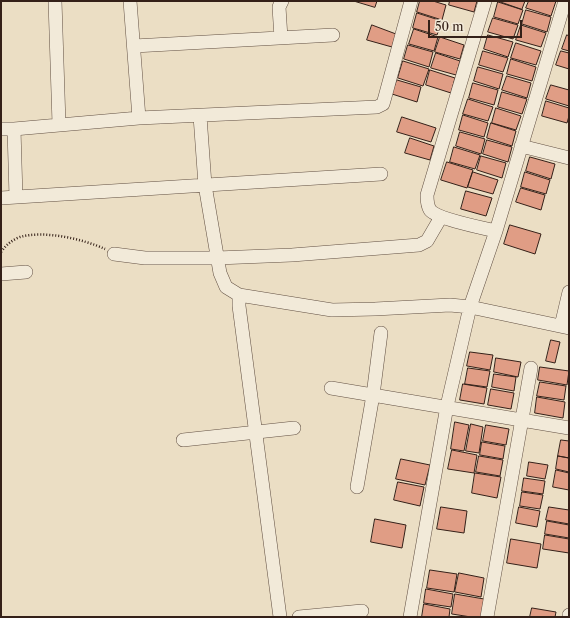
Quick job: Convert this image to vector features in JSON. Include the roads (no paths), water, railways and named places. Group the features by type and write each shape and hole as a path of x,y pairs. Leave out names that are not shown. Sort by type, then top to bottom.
{"street":[{"path":"55,1 59,124"},
{"path":"130,1 139,118"},
{"path":"281,38 279,8 282,1"},
{"path":"1,129 139,118 377,107 383,104 411,1"},
{"path":"485,1 427,195 427,204 431,211 441,217 496,231"},
{"path":"410,617 447,406 470,307 496,231 565,1"},
{"path":"134,46 333,35"},
{"path":"200,116 205,185 220,273 226,287 239,295 332,310 450,305 470,307 565,327 569,292"},
{"path":"14,129 16,197"},
{"path":"521,146 569,158"},
{"path":"1,198 382,174"},
{"path":"114,254 145,258 218,258 292,255 419,245 427,241 441,217"},
{"path":"1,274 26,272"},
{"path":"239,295 238,306 280,617"},
{"path":"357,486 373,395 381,333"},
{"path":"486,617 531,368"},
{"path":"331,388 447,406 569,428"},
{"path":"183,440 294,428"},
{"path":"300,617 362,611"}]}
